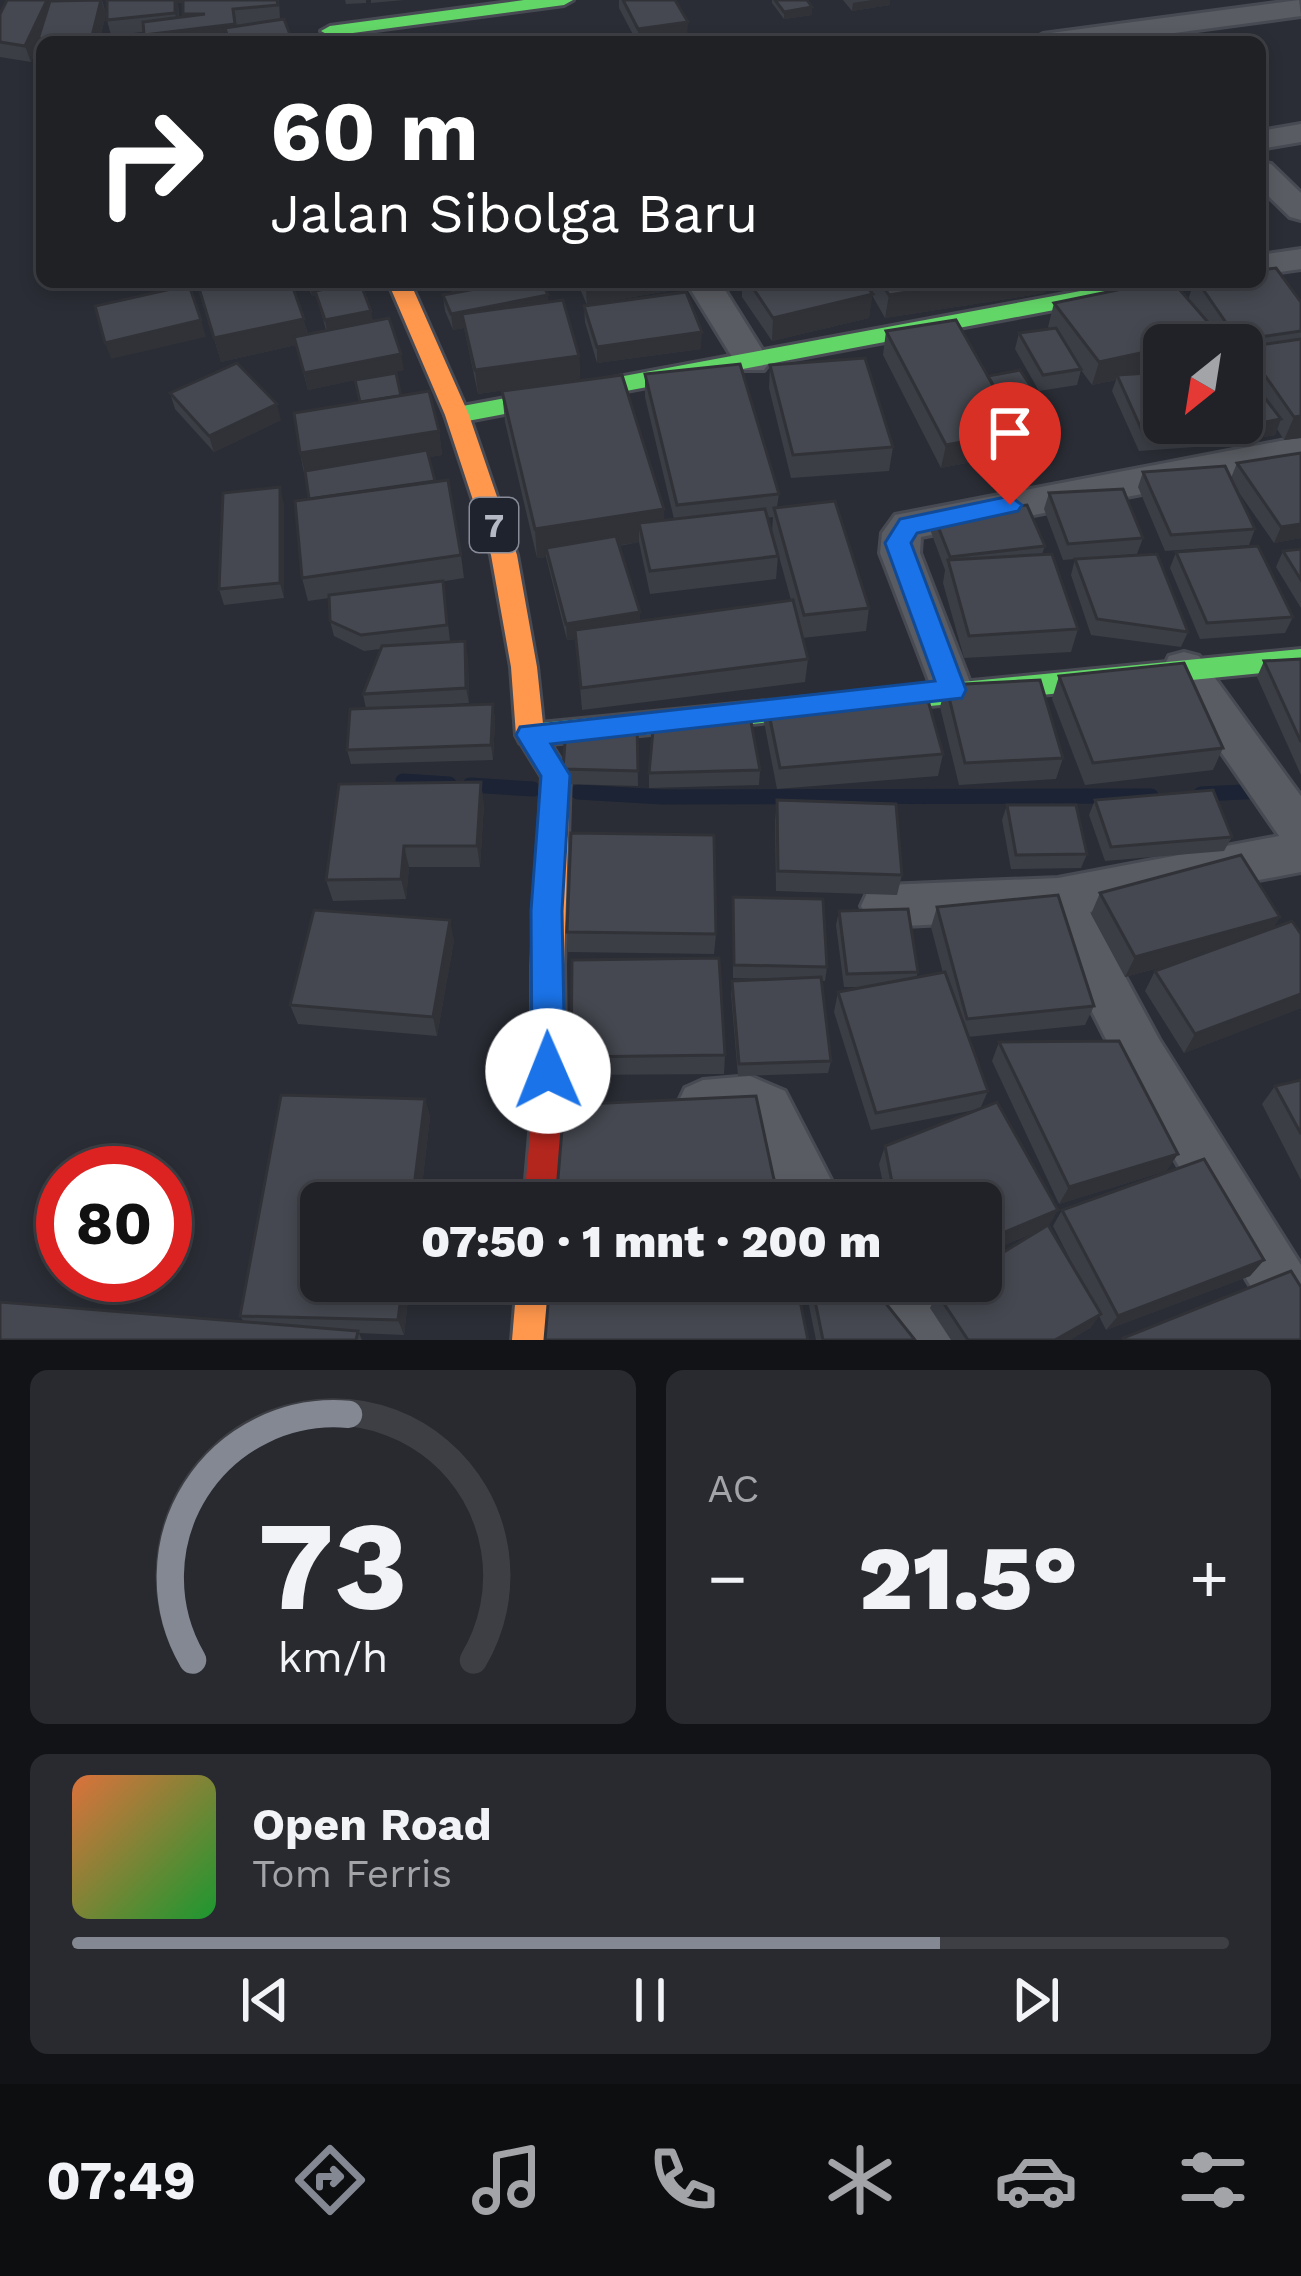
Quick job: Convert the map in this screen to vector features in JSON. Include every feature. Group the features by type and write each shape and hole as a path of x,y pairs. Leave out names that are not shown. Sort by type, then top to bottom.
{"main road":[{"path":"322,0 332,36 564,0"},
{"name":"7","path":"402,288 458,415 504,555 530,735 556,775 547,911 597,1109 554,1182"},
{"path":"458,415 1134,288"},
{"path":"530,735 1301,659"},
{"path":"530,1340 533,1302"}],"street":[{"path":"1082,0 1117,36"},
{"path":"1124,36 1301,8"},
{"path":"1266,139 1301,134"},
{"path":"1266,177 1301,210"},
{"path":"1266,265 1301,259"},
{"path":"707,288 752,362"},
{"path":"952,690 900,554 901,533 909,525 1301,450"},
{"path":"1184,668 1280,803"},
{"path":"885,905 1058,898 1301,852"},
{"path":"1058,898 1141,1056 1301,1317"},
{"path":"597,1109 750,1101 767,1108 805,1182"},
{"path":"896,1302 929,1340"}],"building":[{"path":"7,0 47,0 25,46 0,42 0,14"},
{"path":"101,0 92,36 39,36 50,1"},
{"path":"107,0 175,0 175,13 107,20"},
{"path":"183,0 277,0 278,5 233,9 235,24 144,35 143,22 205,14 183,14"},
{"path":"623,0 675,0 688,22 638,29"},
{"path":"775,0 807,0 812,7 784,12"},
{"path":"284,19 291,36 227,36 225,28"},
{"path":"1276,268 1301,302 1301,331 1263,336 1263,324 1227,324 1202,288 1266,288 1266,269"},
{"path":"190,288 201,320 105,343 95,306"},
{"path":"199,288 293,288 304,319 214,338"},
{"path":"362,288 371,311 325,320 315,291"},
{"path":"480,288 545,288 548,295 451,314 443,295"},
{"path":"753,288 868,288 873,294 773,318"},
{"path":"885,288 933,288 889,295"},
{"path":"1127,288 1178,288 1210,324 1143,324 1143,353 1099,362 1054,303"},
{"path":"686,292 702,332 597,347 584,306"},
{"path":"563,300 579,356 475,370 462,314"},
{"path":"389,318 401,354 304,373 294,337"},
{"path":"956,320 1019,431 946,445 886,331"},
{"path":"1056,328 1081,369 1043,375 1019,333"},
{"path":"1301,339 1301,416 1294,417 1263,373 1263,344"},
{"path":"865,358 893,447 793,455 770,365"},
{"path":"237,363 277,404 209,436 170,393"},
{"path":"740,364 779,494 677,505 645,374"},
{"path":"1020,370 1034,391 1000,397 988,376"},
{"path":"396,373 401,396 360,402 355,380"},
{"path":"1143,373 1143,433 1117,375"},
{"path":"622,375 664,509 535,529 502,391"},
{"path":"429,391 439,431 300,453 294,413"},
{"path":"1263,395 1281,419 1263,422"},
{"path":"427,450 435,481 309,499 305,471"},
{"path":"1301,453 1301,524 1281,527 1237,463"},
{"path":"1225,466 1255,529 1171,535 1143,472"},
{"path":"448,480 461,555 302,578 295,501"},
{"path":"280,487 280,583 219,589 223,493"},
{"path":"1123,489 1143,538 1068,544 1049,493"},
{"path":"835,501 869,608 804,615 774,508"},
{"path":"1027,505 1045,546 950,557 934,516"},
{"path":"765,509 778,556 650,571 639,523"},
{"path":"616,536 640,612 566,624 546,548"},
{"path":"1258,546 1293,617 1207,623 1176,552"},
{"path":"1301,549 1301,580 1283,551"},
{"path":"1052,554 1078,629 969,636 948,560"},
{"path":"1157,554 1188,632 1097,619 1075,559"},
{"path":"443,581 447,625 361,635 330,621 329,595"},
{"path":"793,600 808,659 581,688 575,630"},
{"path":"465,641 466,688 363,694 382,646"},
{"path":"1301,659 1301,742 1264,661"},
{"path":"1184,663 1223,748 1093,763 1059,676"},
{"path":"1040,680 1063,758 965,763 946,685"},
{"path":"924,686 943,754 780,768 766,699"},
{"path":"493,704 491,745 347,750 350,709"},
{"path":"749,711 760,770 649,773 653,730"},
{"path":"637,722 638,771 563,769 566,729"},
{"path":"481,782 477,846 404,846 401,879 326,880 339,784"},
{"path":"1213,790 1232,837 1111,847 1095,800"},
{"path":"777,800 896,804 902,875 778,871"},
{"path":"1007,805 1076,805 1087,854 1016,855"},
{"path":"571,833 714,835 716,934 567,932"},
{"path":"1241,855 1280,917 1135,957 1100,893"},
{"path":"1058,895 1094,1006 967,1019 937,907"},
{"path":"733,897 823,899 827,967 734,965"},
{"path":"908,909 918,972 847,974 839,911"},
{"path":"314,910 450,920 433,1017 290,1005"},
{"path":"1292,921 1301,934 1301,994 1195,1034 1155,971"},
{"path":"719,958 725,1055 571,1057 572,960"},
{"path":"945,972 988,1091 876,1113 838,992"},
{"path":"821,977 831,1061 739,1064 732,981"},
{"path":"1119,1041 1178,1154 1069,1187 999,1042"},
{"path":"1301,1080 1301,1134 1275,1086"},
{"path":"281,1095 425,1099 415,1182 300,1182 300,1302 400,1302 398,1320 240,1316"},
{"path":"756,1096 774,1182 558,1182 564,1105"},
{"path":"997,1102 1058,1210 1002,1233 1002,1182 892,1182 885,1146"},
{"path":"1204,1159 1264,1260 1118,1316 1062,1210"},
{"path":"1048,1225 1101,1314 1055,1340 968,1340 943,1302 1002,1302 1002,1253"},
{"path":"1291,1271 1301,1287 1301,1340 1123,1338"},
{"path":"0,1302 358,1331 356,1340 0,1340"},
{"path":"548,1302 800,1302 808,1340 545,1340"},
{"path":"815,1302 885,1302 915,1340 823,1340"}],"waterway":[{"path":"425,782 403,781 449,784"},
{"path":"470,785 533,789"},
{"path":"1201,794 1265,791"},
{"path":"578,792 662,797 1151,796"}],"traffic: fast":[{"path":"330,31 564,0"},
{"path":"457,415 1133,288"},
{"path":"530,735 1301,659"}],"traffic: slow":[{"path":"402,288 457,415 504,555 524,667 530,735 556,775 548,965"},
{"path":"530,1340 533,1302"}],"traffic: jam":[{"path":"543,1182 549,1111 548,965"}],"route":[{"path":"548,1071 547,911 556,775 530,735 952,690 900,554 901,533 926,520 1010,505"}]}
